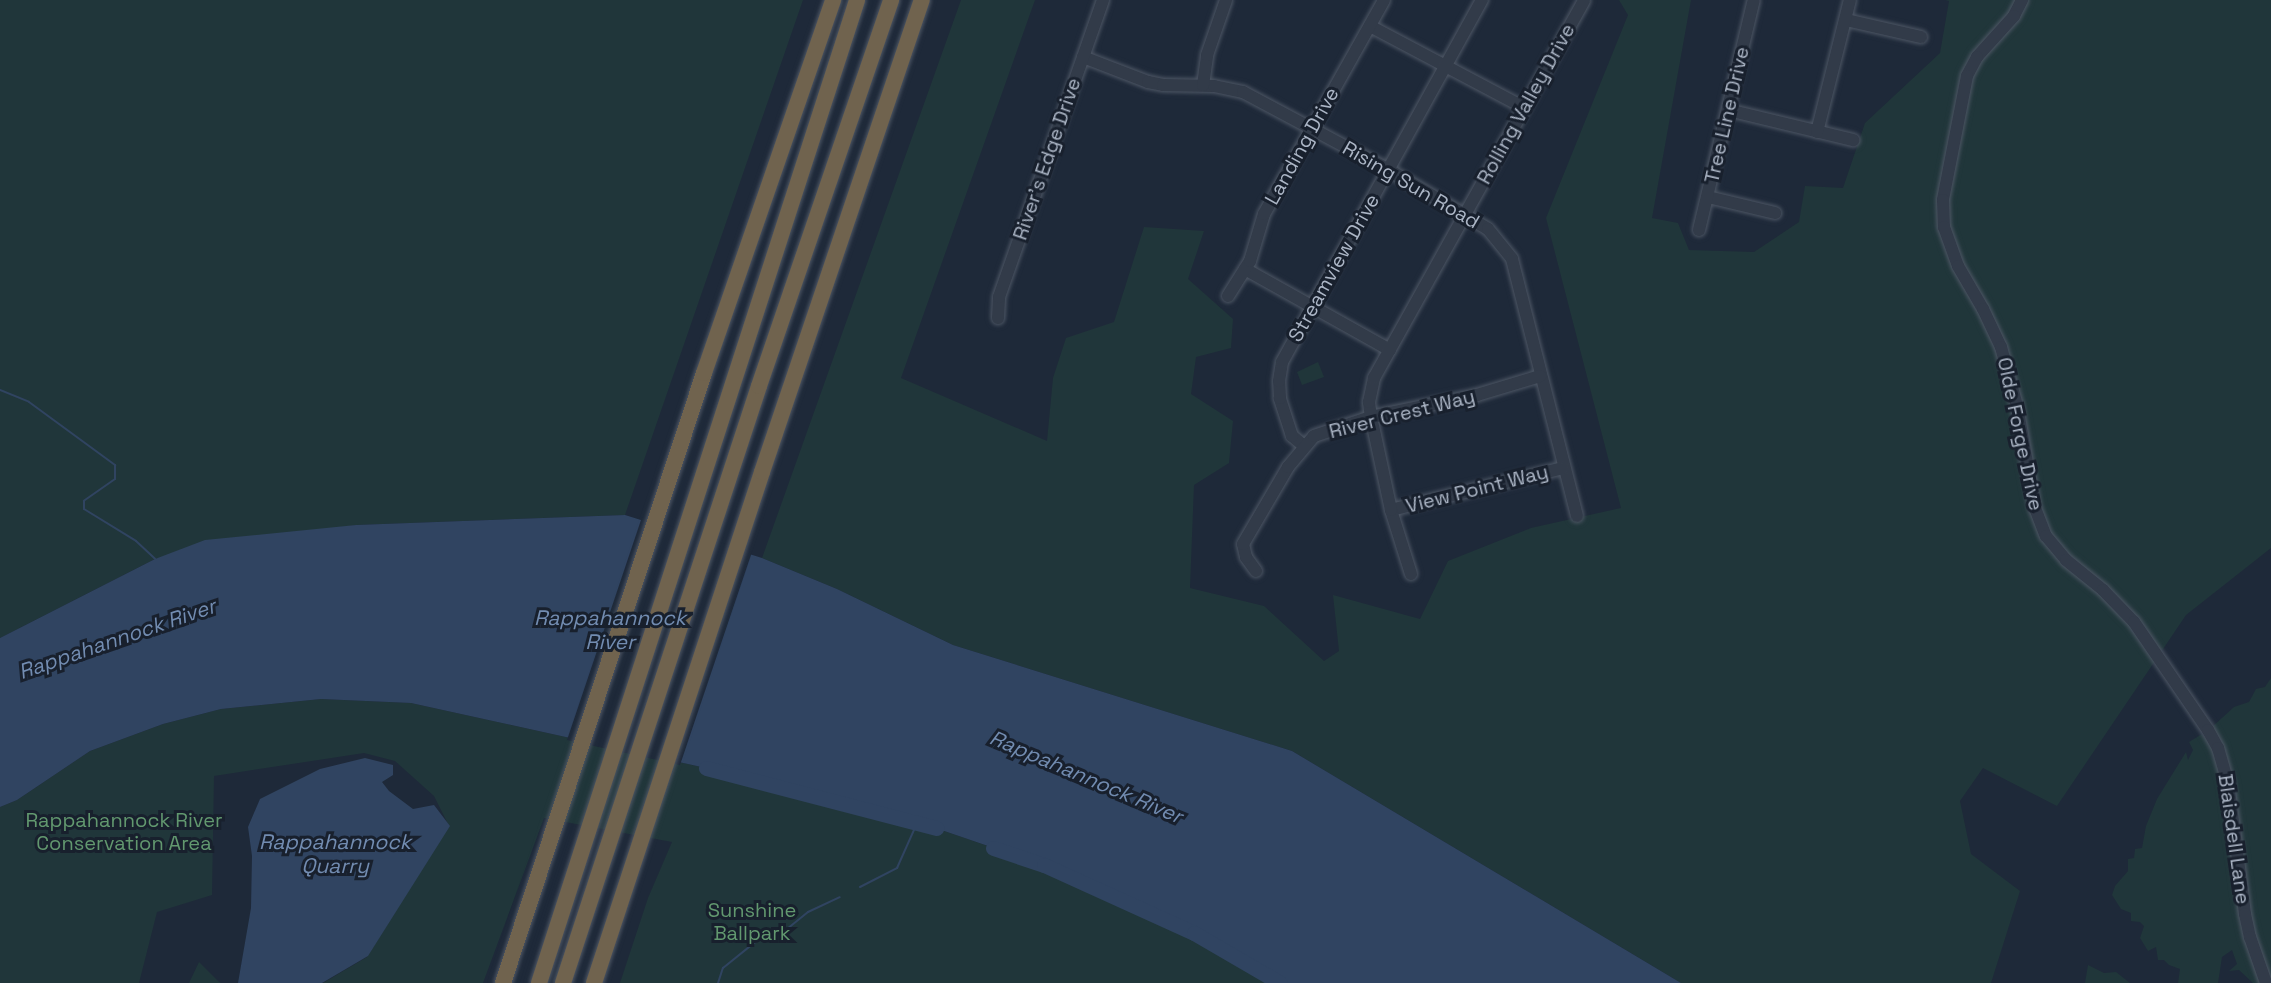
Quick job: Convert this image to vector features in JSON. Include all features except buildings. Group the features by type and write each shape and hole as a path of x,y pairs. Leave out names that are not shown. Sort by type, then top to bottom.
{"highway":[{"path":"503,983 704,373 833,0"},
{"path":"539,983 857,0"},
{"path":"562,983 759,386 891,0"},
{"path":"594,983 762,472 922,0"}],"street":[{"name":"River's Edge Drive","path":"998,318 999,297 1103,0"},
{"path":"1203,86 1207,55 1226,0"},
{"name":"Landing Drive","path":"1228,296 1245,269 1264,214 1384,0"},
{"name":"Streamview Drive","path":"1304,446 1292,436 1280,398 1279,381 1282,362 1482,0"},
{"name":"Rolling Valley Drive","path":"1411,574 1391,510 1371,417 1369,402 1374,378 1584,0"},
{"name":"Tree Line Drive","path":"1699,231 1754,0"},
{"path":"1817,132 1850,0"},
{"name":"Olde Forge Drive","path":"2022,0 2014,16 1977,57 1967,76 1943,200 1944,227 1958,266 1994,330 2009,370 2035,508 2046,536 2066,560 2103,590 2134,622 2188,702"},
{"path":"1846,20 1921,38"},
{"path":"1370,26 1446,64 1525,108"},
{"name":"Rising Sun Road","path":"1083,57 1148,82 1243,92 1388,170 1488,229 1512,260 1531,327 1540,376 1576,516"},
{"path":"1728,110 1853,140"},
{"path":"1708,197 1775,213"},
{"path":"1245,269 1390,350"},
{"name":"River Crest Way","path":"1256,571 1246,557 1243,544 1288,467 1314,436 1371,417 1478,395 1540,376"},
{"name":"View Point Way","path":"1391,510 1563,468"},
{"name":"Blaisdell Lane","path":"2188,702 2208,730 2223,764 2245,914 2253,948 2266,983"}],"green space":[{"path":"0,0 803,0 625,515 356,525 155,559 0,638"},
{"path":"961,0 1035,0 901,378 1047,441 1053,378 1066,338 1114,322 1144,227 1204,231 1188,279 1233,319 1231,348 1196,357 1191,394 1233,421 1229,463 1194,485 1190,588 1264,606 1324,661 1339,651 1333,595 1420,619 1448,561 1531,528 1621,508 1546,218 1628,15 1619,0 1691,0 1652,218 1678,223 1689,250 1754,252 1799,222 1805,186 1843,188 1865,123 1940,53 1949,1 1945,0 2271,0 2271,548 2186,615 2057,806 1983,768 1960,801 1971,854 2020,891 1991,983 1681,983 1292,751 953,645 837,589 762,558"},
{"path":"1318,362 1324,377 1302,385 1297,372"},
{"path":"2271,678 2271,983 2257,956 2212,727 2234,707 2249,702 2256,689 2265,687"},
{"name":"Rappahannock River Conservation Area","path":"321,699 411,703 706,768 918,822 1044,865 1194,933 1280,983 620,983 648,898 672,842 544,818 483,983 323,983 367,957 449,826 434,796 395,761 364,753 214,776 212,895 157,912 139,983 0,983 0,807 17,800 90,751 163,724 221,709"},
{"path":"2202,734 2207,741 2210,740 2222,764 2243,911 2265,983 2253,983 2239,970 2229,971 2237,964 2232,950 2222,957 2218,983 2178,983 2180,969 2169,965 2164,960 2158,960 2156,947 2148,951 2140,938 2144,926 2140,922 2131,921 2131,913 2121,909 2112,895 2115,886 2128,871 2128,859 2134,858 2135,849 2142,848 2146,826 2157,799 2186,752 2188,760 2193,750 2189,742"},
{"path":"199,962 218,981 221,983 189,983"},
{"path":"2088,965 2104,973 2116,972 2130,983 2085,983"}],"water":[{"name":"Rappahannock River","path":"625,515 762,558 837,589 953,645 1292,751 1681,983 1280,983 1194,933 1044,865 918,822 706,768 411,703 321,699 221,709 163,724 90,751 17,800 0,807 0,638 155,559 205,540 356,525"},
{"name":"Rappahannock Quarry","path":"365,758 393,765 393,775 382,782 389,791 413,809 434,805 450,826 368,956 322,983 238,983 251,908 252,856 248,827 260,799 320,769"}],"pier":[{"path":"642,517 752,552 680,765 567,740"}],"waterway":[{"path":"0,390 29,402 115,465 115,479 84,501 84,509 136,541 155,559"},
{"path":"706,768 936,828"},
{"path":"860,887 897,868 918,821"},
{"path":"993,848 1044,865 1194,933 1280,983"},
{"path":"718,983 723,968 759,939 787,929 808,912 840,897"}],"park label":[{"name":"Sunshine Ballpark","path":"752,922"}]}
